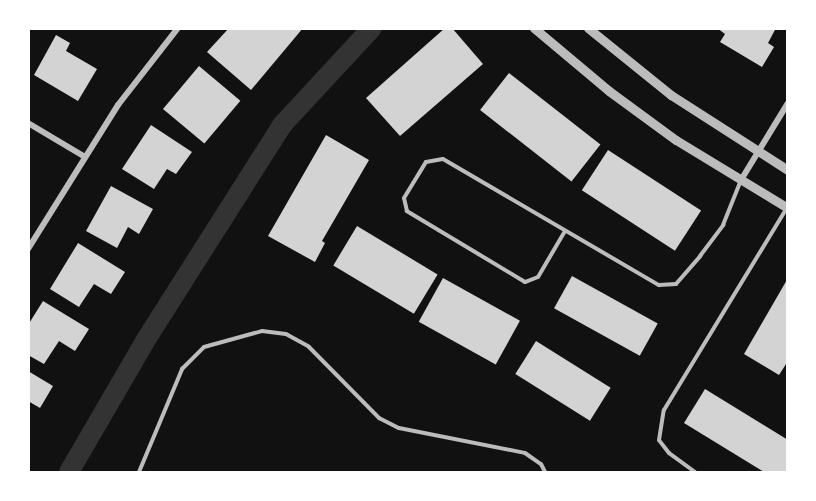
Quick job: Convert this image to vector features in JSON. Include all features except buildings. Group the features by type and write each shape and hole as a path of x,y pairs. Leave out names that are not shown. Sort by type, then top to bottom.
{"street":[{"path":"28,249 141,72 178,28"},
{"path":"534,28 657,126 787,208"},
{"path":"588,28 671,94 758,153 788,170"},
{"path":"741,180 788,103"},
{"path":"28,123 85,158"}],"lane":[{"path":"566,231 538,277 525,282 407,210 404,198 426,162 443,159 659,285 676,284 723,225 741,180"},
{"path":"695,472 669,453 659,440 664,410 787,208"},
{"path":"139,472 182,369 204,347 262,331 286,334 309,347 330,367 356,398 379,418 399,428 525,453 541,464 545,472"}],"waterway":[{"path":"69,472 147,338 283,124 372,28"}]}
